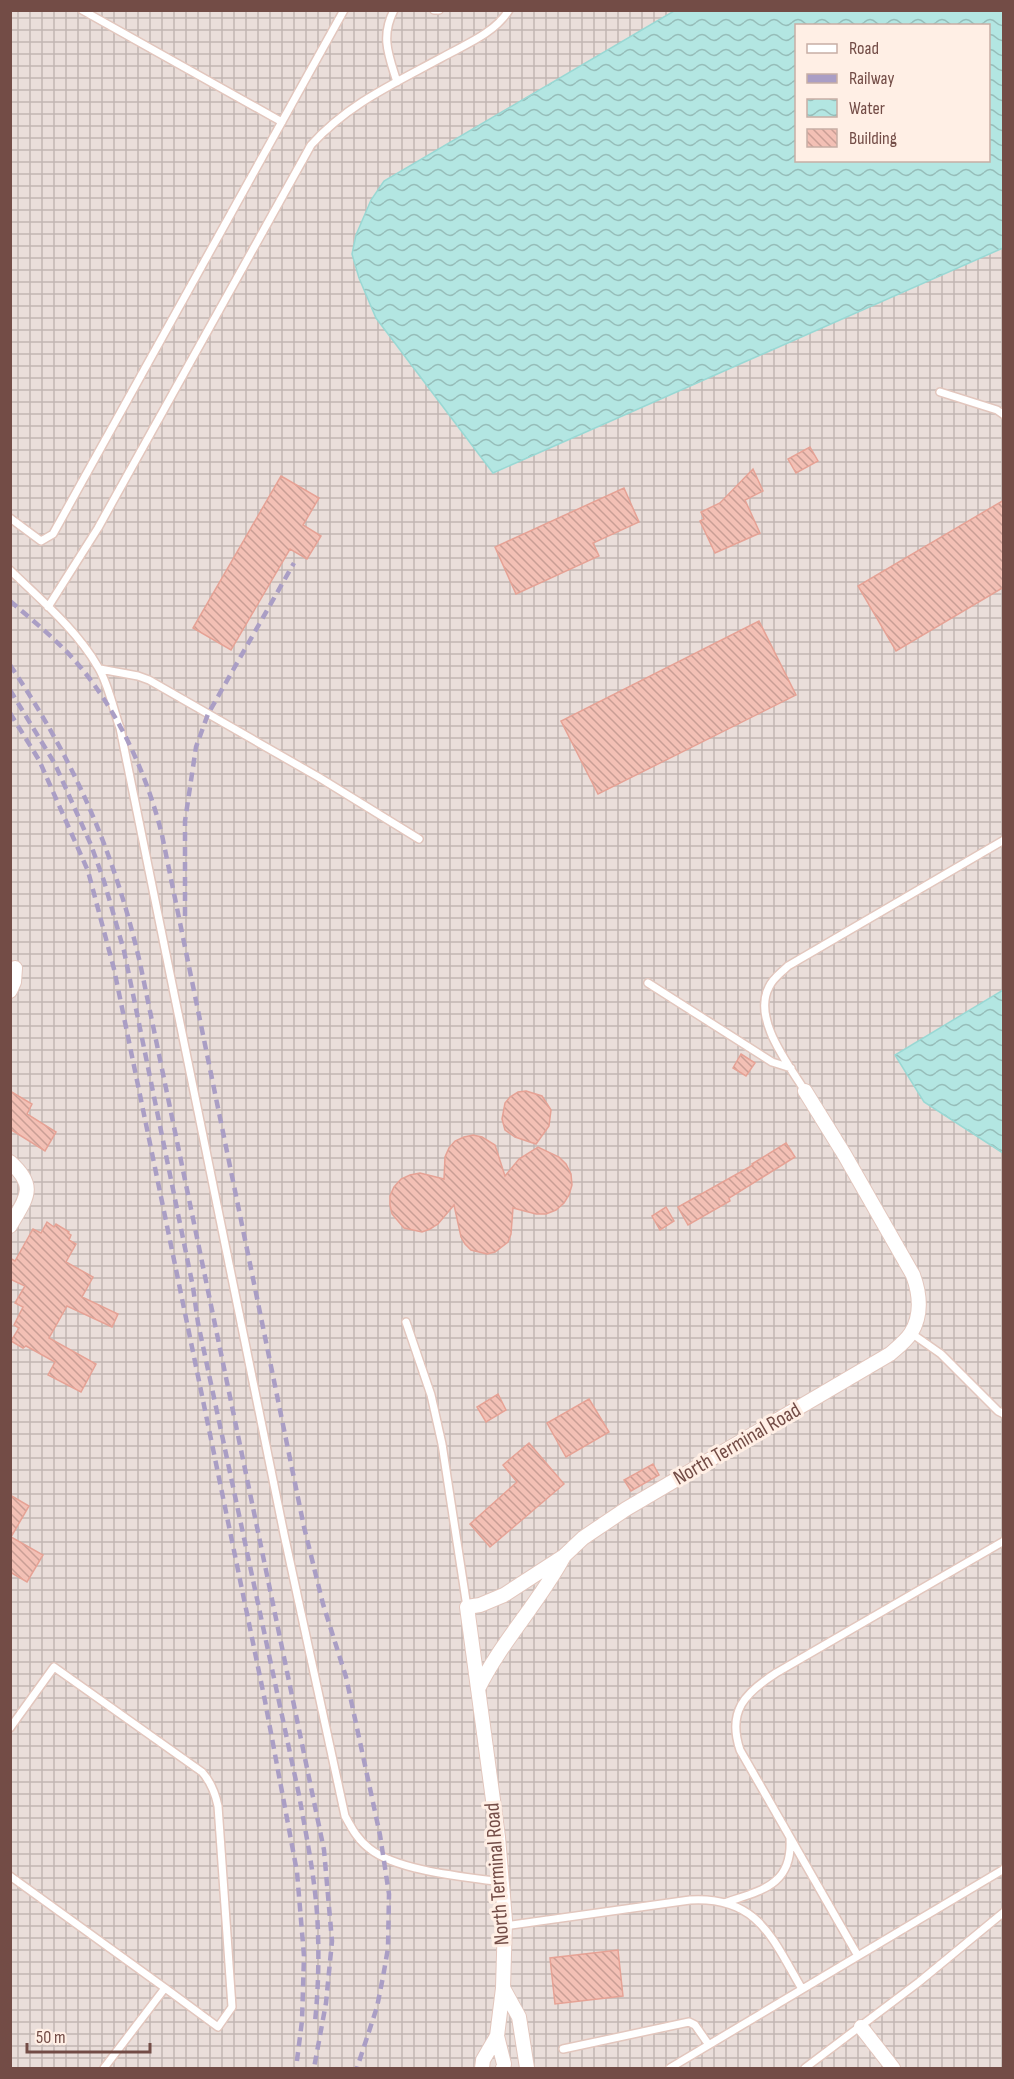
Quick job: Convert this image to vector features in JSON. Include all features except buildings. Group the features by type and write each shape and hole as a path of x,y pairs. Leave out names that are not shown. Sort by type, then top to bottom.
{"street":[{"path":"10,992 14,982 15,968"},
{"name":"North Terminal Road","path":"503,2068 497,2036 503,1989 505,1920 498,1838 467,1606 480,1605 504,1595 564,1556 583,1538 626,1509 890,1354 911,1333 918,1315 920,1294 914,1275 805,1090"},
{"path":"10,1162 25,1178 28,1187 27,1197 10,1226"},
{"name":"North Terminal Road","path":"478,1689 490,1663 552,1577 564,1556"},
{"path":"503,1989 519,2017 526,2068"},
{"path":"861,2027 893,2068"},
{"name":"North Terminal Road","path":"482,2068 483,2060 497,2036"}],"lane":[{"path":"82,10 282,122"},
{"path":"10,518 41,541 53,534 344,10"},
{"path":"394,10 389,20 385,43 397,82"},
{"path":"434,10 439,10"},
{"path":"48,607 98,528 311,145 329,125 350,109 483,35 504,18 509,10"},
{"path":"940,392 1000,412 1004,423"},
{"path":"10,570 80,641 100,669 120,728 284,1534 345,1816 353,1832 371,1850 390,1859 447,1874 501,1882"},
{"path":"100,669 149,680 419,838"},
{"path":"805,1090 775,1042 767,1023 765,1006 767,989 775,977 788,966 1004,840"},
{"path":"648,983 772,1062 791,1068"},
{"path":"406,1322 431,1395 442,1444 467,1606"},
{"path":"911,1333 940,1354 998,1411 1004,1414"},
{"path":"858,1956 740,1750 736,1739 739,1707 744,1698 757,1685 776,1673 1004,1541"},
{"path":"10,1728 54,1668 202,1772 210,1781 218,1806 232,2007 218,2027 10,1876"},
{"path":"727,1902 768,1888 776,1882 788,1864 791,1852 790,1836"},
{"path":"669,2068 1004,1869"},
{"path":"504,1926 690,1900 709,1899 727,1902 762,1924 802,1989"},
{"path":"805,2068 919,1982 1004,1912"},
{"path":"104,2068 165,1988"},
{"path":"563,2049 689,2022 695,2025 709,2045"}],"shaded area":[{"path":"11,11 674,11 384,181 352,254 359,278 376,318 493,473 1003,248 1003,990 895,1055 924,1102 1003,1153 1003,2068 11,2068"}],"water":[{"path":"674,11 1003,11 1003,248 493,473 376,318 359,278 352,254 356,235 371,200 384,181"},
{"path":"1003,990 1003,1153 924,1102 895,1055"}],"railway":[{"path":"185,916 185,821 196,747 208,714 294,563"},
{"path":"10,601 65,650 82,669 113,713 137,761 162,835 304,1527 323,1604 346,1677 380,1835 389,1894 388,1948 377,2007 357,2068"},
{"path":"10,665 54,736 89,808 118,883 140,963 324,1850 332,1941 326,2003 314,2068"},
{"path":"10,690 55,764 91,845 124,951 193,1287 198,1323 299,1795 314,1881 317,1916 318,1967 315,2022"},
{"path":"10,713 39,760 88,871 114,969 265,1701 297,1872 304,1956 302,2021 296,2068"}]}
